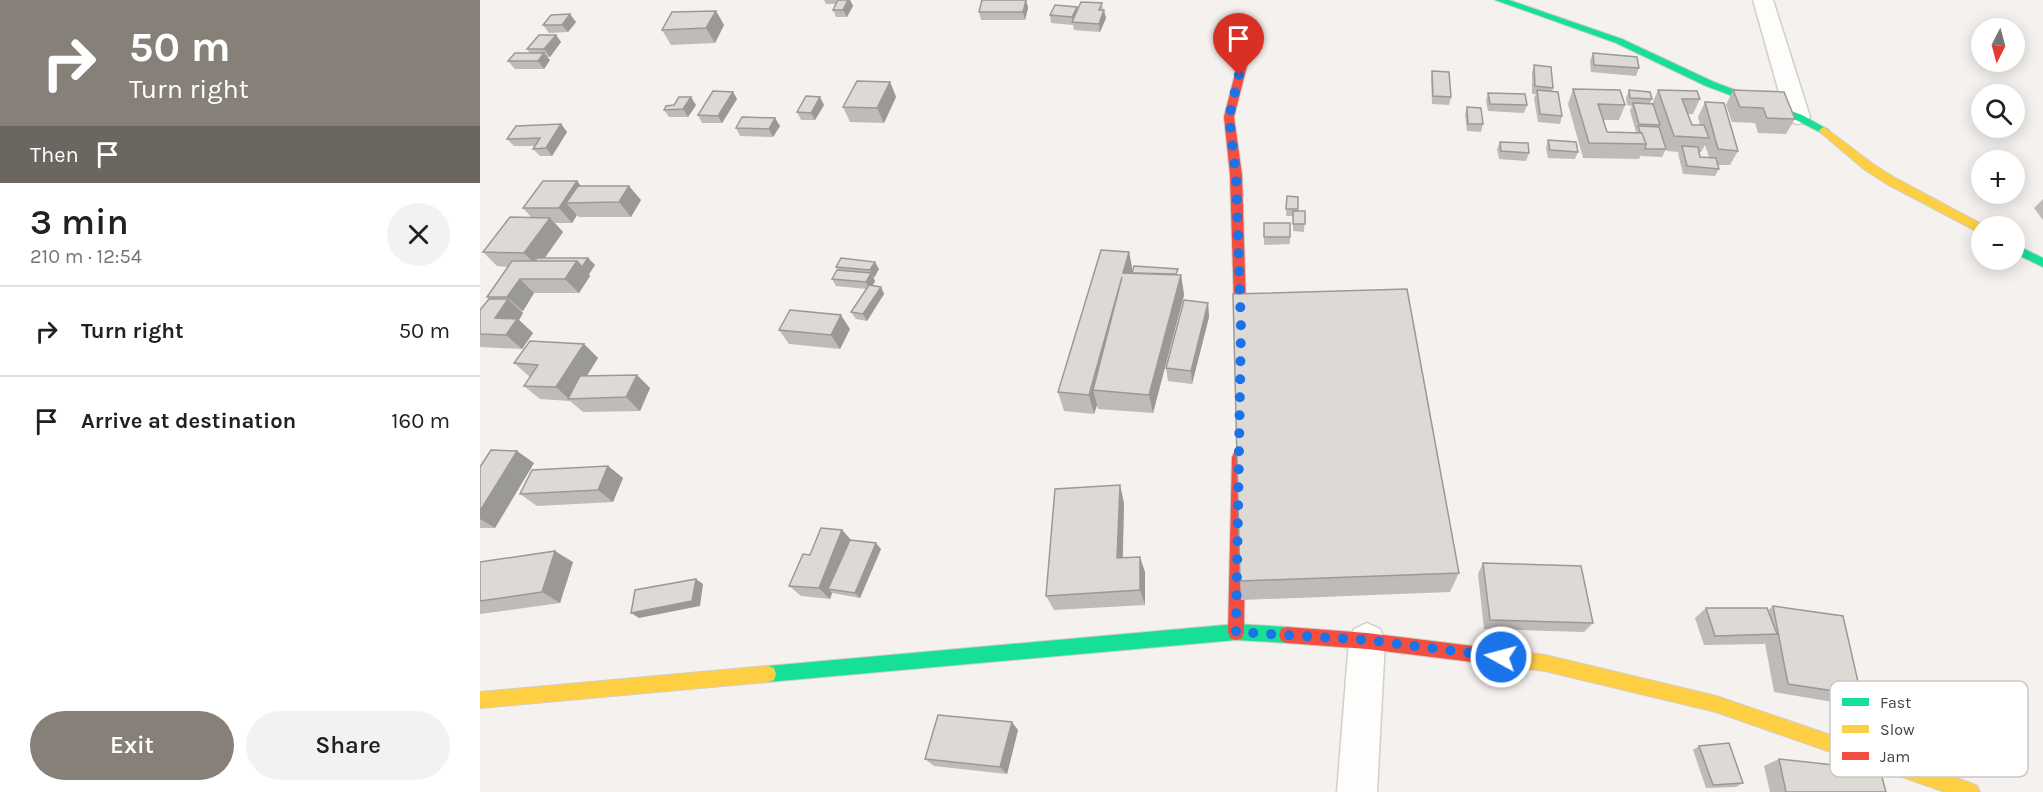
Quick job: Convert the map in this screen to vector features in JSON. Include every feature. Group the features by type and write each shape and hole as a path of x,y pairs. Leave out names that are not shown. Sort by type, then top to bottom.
{"street":[{"path":"1500,0 1619,41 1710,84 1798,117 1829,132 1869,167 1891,182 1971,224"},
{"path":"1763,0 1798,117"},
{"path":"1241,351 1236,175 1229,117 1245,54"},
{"path":"2025,254 2043,263"},
{"path":"1236,632 1239,445"},
{"path":"480,700 1236,632 1367,640 1545,663 1716,704 1830,743"},
{"path":"1357,792 1367,640"},
{"path":"1928,777 1971,792"}],"building":[{"path":"838,0 848,0 843,10 833,10"},
{"path":"982,0 1026,0 1023,12 979,12"},
{"path":"1081,2 1102,3 1099,10 1104,10 1099,24 1072,22"},
{"path":"1055,5 1077,7 1072,17 1050,15"},
{"path":"716,11 706,28 662,30 672,12"},
{"path":"570,14 562,25 543,25 551,15"},
{"path":"539,35 556,35 544,49 527,49"},
{"path":"515,53 544,53 538,61 508,61"},
{"path":"1593,53 1637,57 1639,68 1594,65"},
{"path":"1534,65 1551,67 1553,88 1535,86"},
{"path":"1432,71 1449,72 1451,97 1433,96"},
{"path":"857,81 890,82 877,108 843,107"},
{"path":"1573,89 1620,90 1625,105 1598,104 1607,132 1642,133 1646,144 1589,143"},
{"path":"1537,90 1558,92 1562,116 1540,114"},
{"path":"1629,90 1650,92 1652,99 1630,98"},
{"path":"1658,90 1697,91 1700,99 1682,99 1692,125 1704,125 1709,138 1674,136"},
{"path":"1733,90 1784,92 1795,119 1767,118 1763,108 1740,107"},
{"path":"713,91 733,92 718,116 698,115"},
{"path":"1488,93 1525,94 1527,105 1490,104"},
{"path":"806,96 820,97 811,113 797,112"},
{"path":"679,97 691,97 683,109 664,110 666,106 674,105"},
{"path":"1705,102 1724,103 1738,151 1718,149"},
{"path":"1633,103 1653,104 1660,125 1639,124"},
{"path":"1467,107 1481,108 1483,124 1468,124"},
{"path":"742,117 775,118 769,129 736,128"},
{"path":"561,124 546,148 533,149 540,138 507,139 516,126"},
{"path":"1638,126 1659,127 1666,149 1645,149 1646,144"},
{"path":"1548,140 1576,142 1578,152 1550,150"},
{"path":"1500,142 1528,143 1529,153 1501,151"},
{"path":"1682,146 1698,147 1700,157 1716,158 1719,169 1687,166"},
{"path":"543,181 577,181 559,208 523,208"},
{"path":"578,186 629,186 619,202 566,203"},
{"path":"1287,196 1298,197 1298,209 1286,209"},
{"path":"1293,211 1305,211 1305,224 1293,224"},
{"path":"510,217 550,218 524,253 483,252"},
{"path":"1264,223 1290,223 1290,237 1264,237"},
{"path":"1101,250 1129,252 1123,273 1181,275 1149,395 1093,390 1122,277 1089,395 1058,392"},
{"path":"537,258 588,258 582,267 577,261 535,261"},
{"path":"841,258 875,262 870,270 836,267"},
{"path":"512,261 577,261 565,279 520,279 507,297 487,297"},
{"path":"1134,266 1178,269 1176,274 1132,273"},
{"path":"837,270 871,273 866,282 832,279"},
{"path":"869,285 881,287 863,314 851,312"},
{"path":"1407,289 1459,573 1240,581 1233,294"},
{"path":"489,299 508,299 495,318 517,319 506,335 480,334 480,310"},
{"path":"1184,300 1208,303 1191,371 1166,368"},
{"path":"790,310 841,315 831,335 779,330"},
{"path":"530,341 584,344 556,387 524,386 538,365 514,363"},
{"path":"637,375 626,397 568,399 580,376"},
{"path":"491,450 517,451 480,511 480,467"},
{"path":"608,466 598,490 520,494 532,470"},
{"path":"1120,485 1117,558 1140,557 1140,590 1046,596 1055,489"},
{"path":"821,528 842,530 819,588 789,586 803,554 810,555"},
{"path":"850,540 876,543 855,593 828,589"},
{"path":"555,551 542,592 480,601 480,562"},
{"path":"1483,563 1581,566 1593,623 1490,620"},
{"path":"696,579 692,601 631,613 635,590"},
{"path":"1773,606 1843,616 1858,681 1830,681 1830,690 1788,684"},
{"path":"1706,608 1767,608 1777,634 1715,636"},
{"path":"938,715 1012,722 1000,767 925,759"},
{"path":"1729,743 1743,783 1713,785 1699,746"},
{"path":"1779,759 1830,765 1830,777 1882,777 1886,792 1786,792"}],"traffic: fast":[{"path":"1500,0 1619,41 1710,84 1798,117 1824,130"},
{"path":"2025,254 2043,263"},
{"path":"768,674 1236,632 1287,635"}],"traffic: slow":[{"path":"1824,130 1869,167 1971,224"},
{"path":"1489,656 1545,663 1716,704 1830,743"},
{"path":"480,700 768,674"},
{"path":"1928,777 1971,792"}],"traffic: jam":[{"path":"1241,339 1236,175 1229,117 1245,54"},
{"path":"1236,632 1239,457"},
{"path":"1287,635 1367,641 1489,656"}],"route":[{"path":"1239,75 1229,117 1236,175 1241,328 1236,632 1367,640 1501,657"}]}
